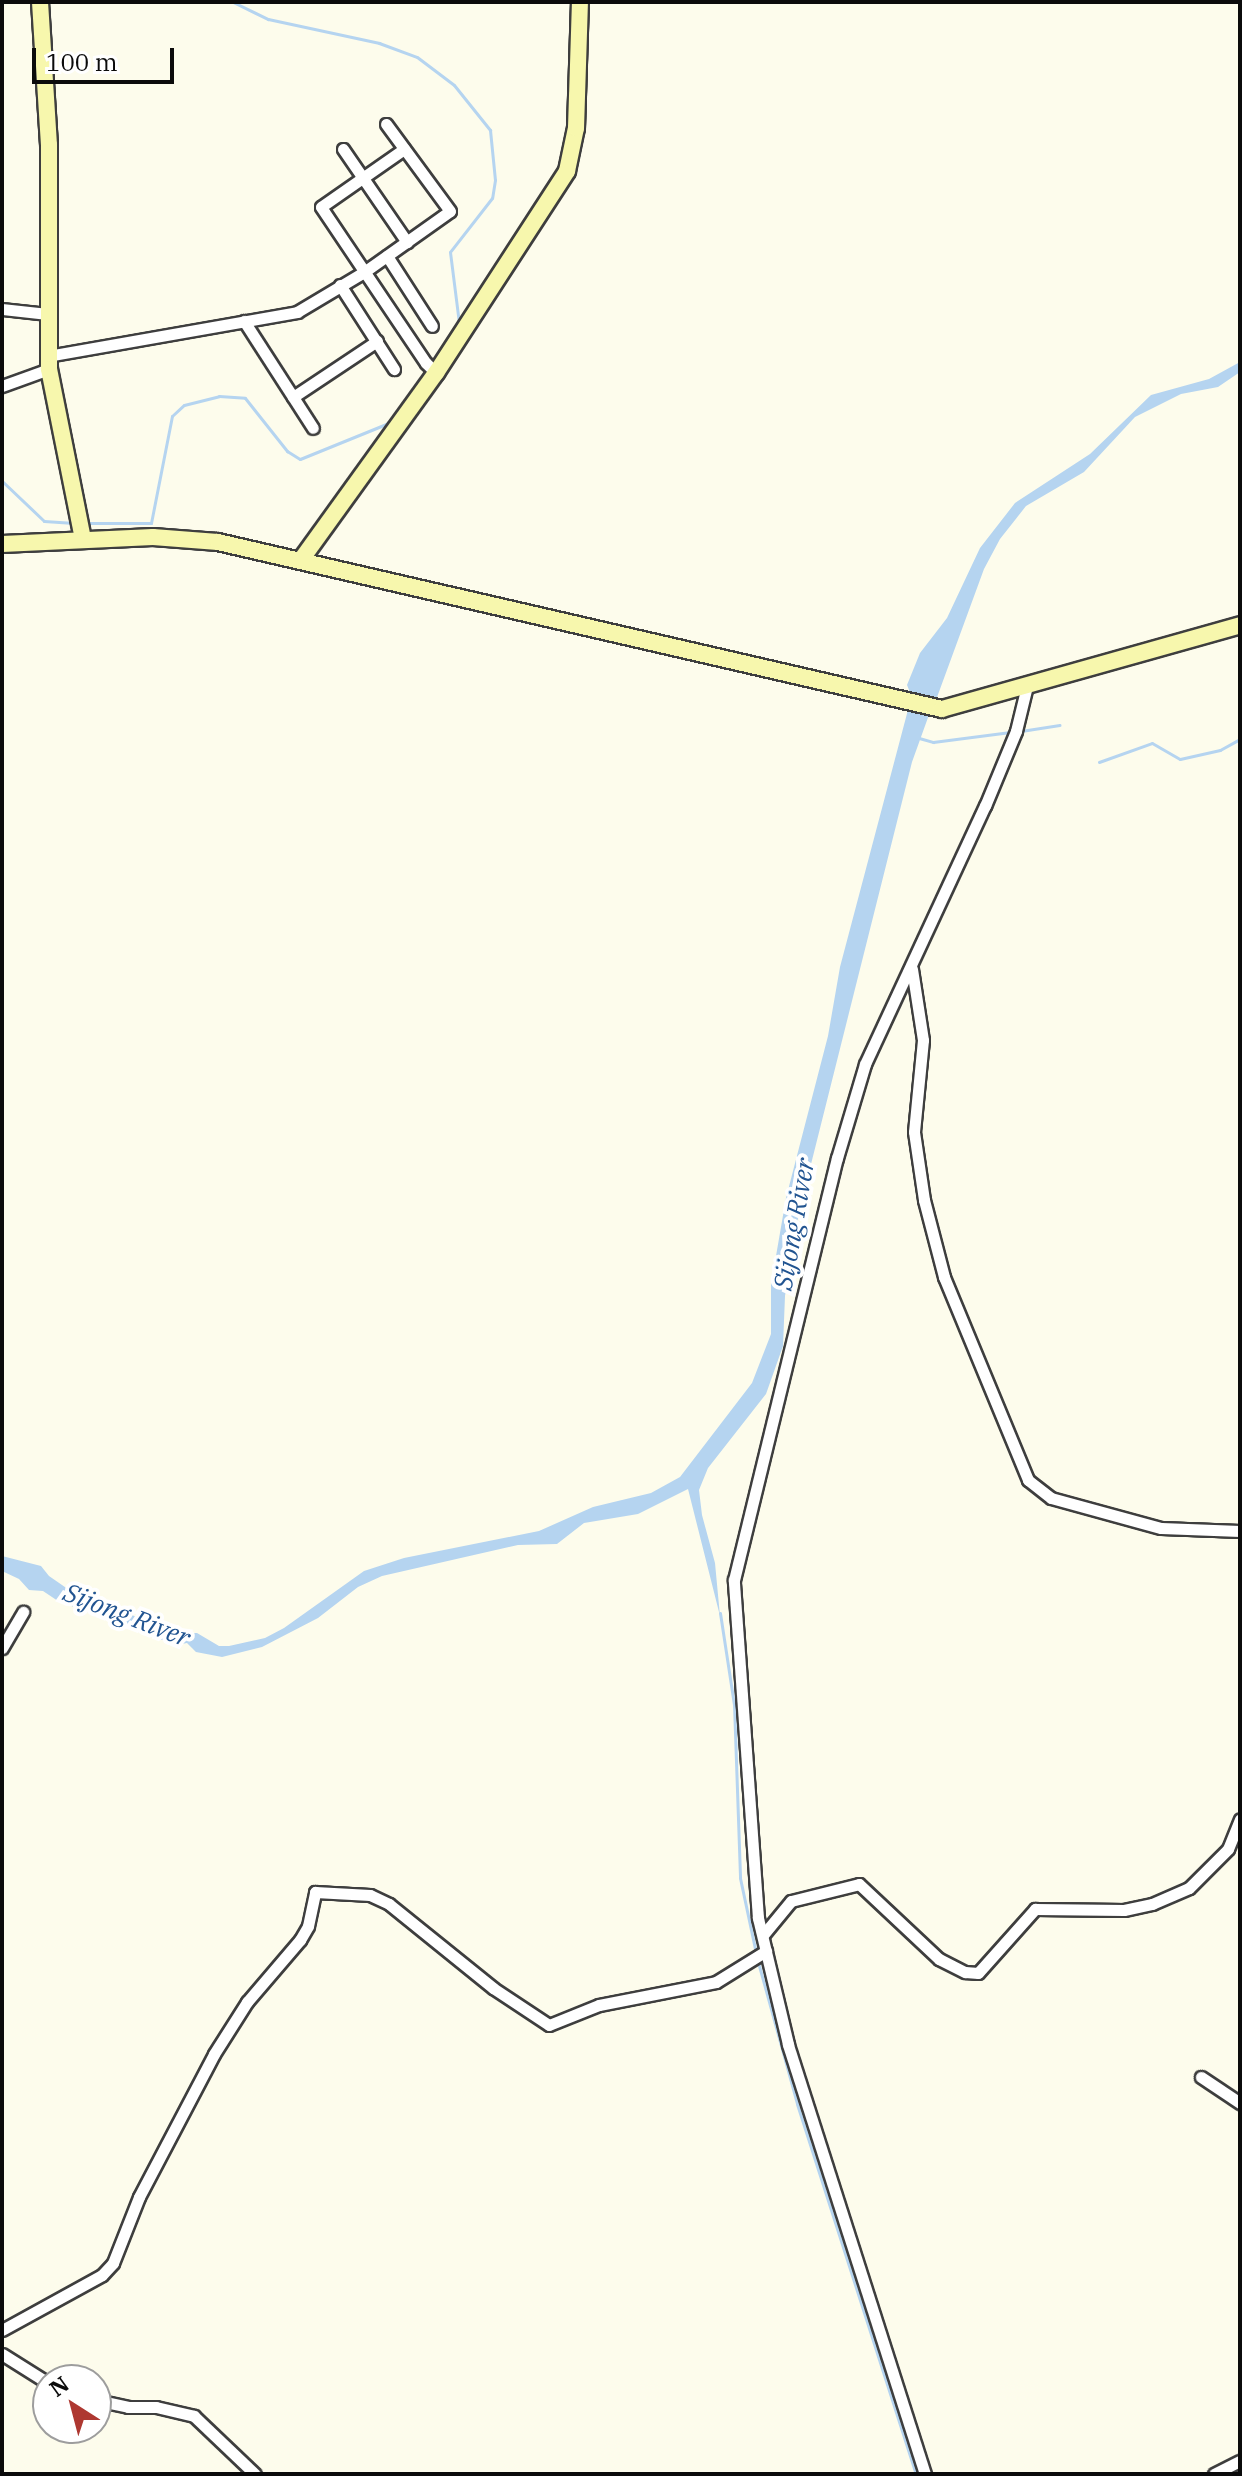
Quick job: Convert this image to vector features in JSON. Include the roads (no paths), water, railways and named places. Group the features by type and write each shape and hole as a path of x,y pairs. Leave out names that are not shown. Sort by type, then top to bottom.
{"main road":[{"path":"40,2 49,145 48,362 83,539"},
{"path":"301,560 436,373 572,159 576,128 580,2"},
{"path":"2,544 83,539 199,539 936,708 1027,686 1240,625"}],"street":[{"path":"2,386 48,362 297,312 364,272 450,211 386,124"},
{"path":"343,149 407,242"},
{"path":"404,149 321,207 436,373"},
{"path":"387,256 432,326"},
{"path":"340,285 394,369"},
{"path":"2,309 47,314"},
{"path":"244,321 313,428"},
{"path":"293,397 377,341"},
{"path":"925,2474 788,2044 766,1951 754,1888 734,1580 845,1128 872,1046 912,968 1016,731 1027,686"},
{"path":"912,968 923,1040 914,1132 924,1200 944,1277 1028,1480 1041,1493 1064,1503 1153,1526 1240,1531"},
{"path":"2,1648 23,1612"},
{"path":"763,1935 791,1901 859,1884 939,1959 965,1972 978,1973 1035,1909 1124,1910 1152,1904 1189,1888 1228,1849 1240,1819"},
{"path":"2,2330 109,2269 139,2197 214,2054 247,2002 300,1940 308,1926 315,1892 370,1895 389,1904 493,1988 549,2025 599,2005 716,1982 766,1951"},
{"path":"1201,2077 1240,2103"},
{"path":"2,2354 32,2373"},
{"path":"112,2404 156,2407 194,2416 255,2474"},
{"path":"1214,2474 1240,2461"}],"water":[{"path":"1240,362 1240,372 1218,387 1181,394 1135,417 1084,472 1026,506 1000,539 984,569 936,700 911,695 907,685 920,653 947,618 980,548 1015,503 1090,454 1151,395 1209,379"},
{"name":"Sijong River","path":"909,706 930,712 912,762 799,1212 785,1296 783,1346 766,1394 708,1468 699,1490 702,1515 715,1563 720,1616 688,1489 638,1514 584,1523 557,1544 518,1545 382,1576 358,1587 318,1618 262,1647 222,1657 196,1652 187,1643 176,1645 58,1601 43,1591 29,1590 19,1579 2,1571 2,1556 41,1566 49,1576 75,1594 180,1633 197,1633 219,1646 229,1646 265,1638 284,1628 364,1571 404,1558 539,1531 593,1507 651,1493 680,1477 752,1383 771,1334 771,1285 786,1198 828,1036 840,967"}],"waterway":[{"path":"233,2 268,19 379,43 417,57 454,85 490,130 495,180 492,198 450,252 459,323"},
{"path":"86,523 151,523 172,416 184,405 219,396 245,398 287,451 300,459 386,424 397,414"},
{"path":"2,481 44,521 74,523"},
{"path":"1021,731 1060,725"},
{"path":"919,738 933,742 1010,732"},
{"path":"1099,762 1152,743 1180,759 1220,750 1240,739"},
{"path":"720,1613 734,1704 740,1878 756,1953"},
{"path":"758,1962 797,2104 916,2474"}]}
